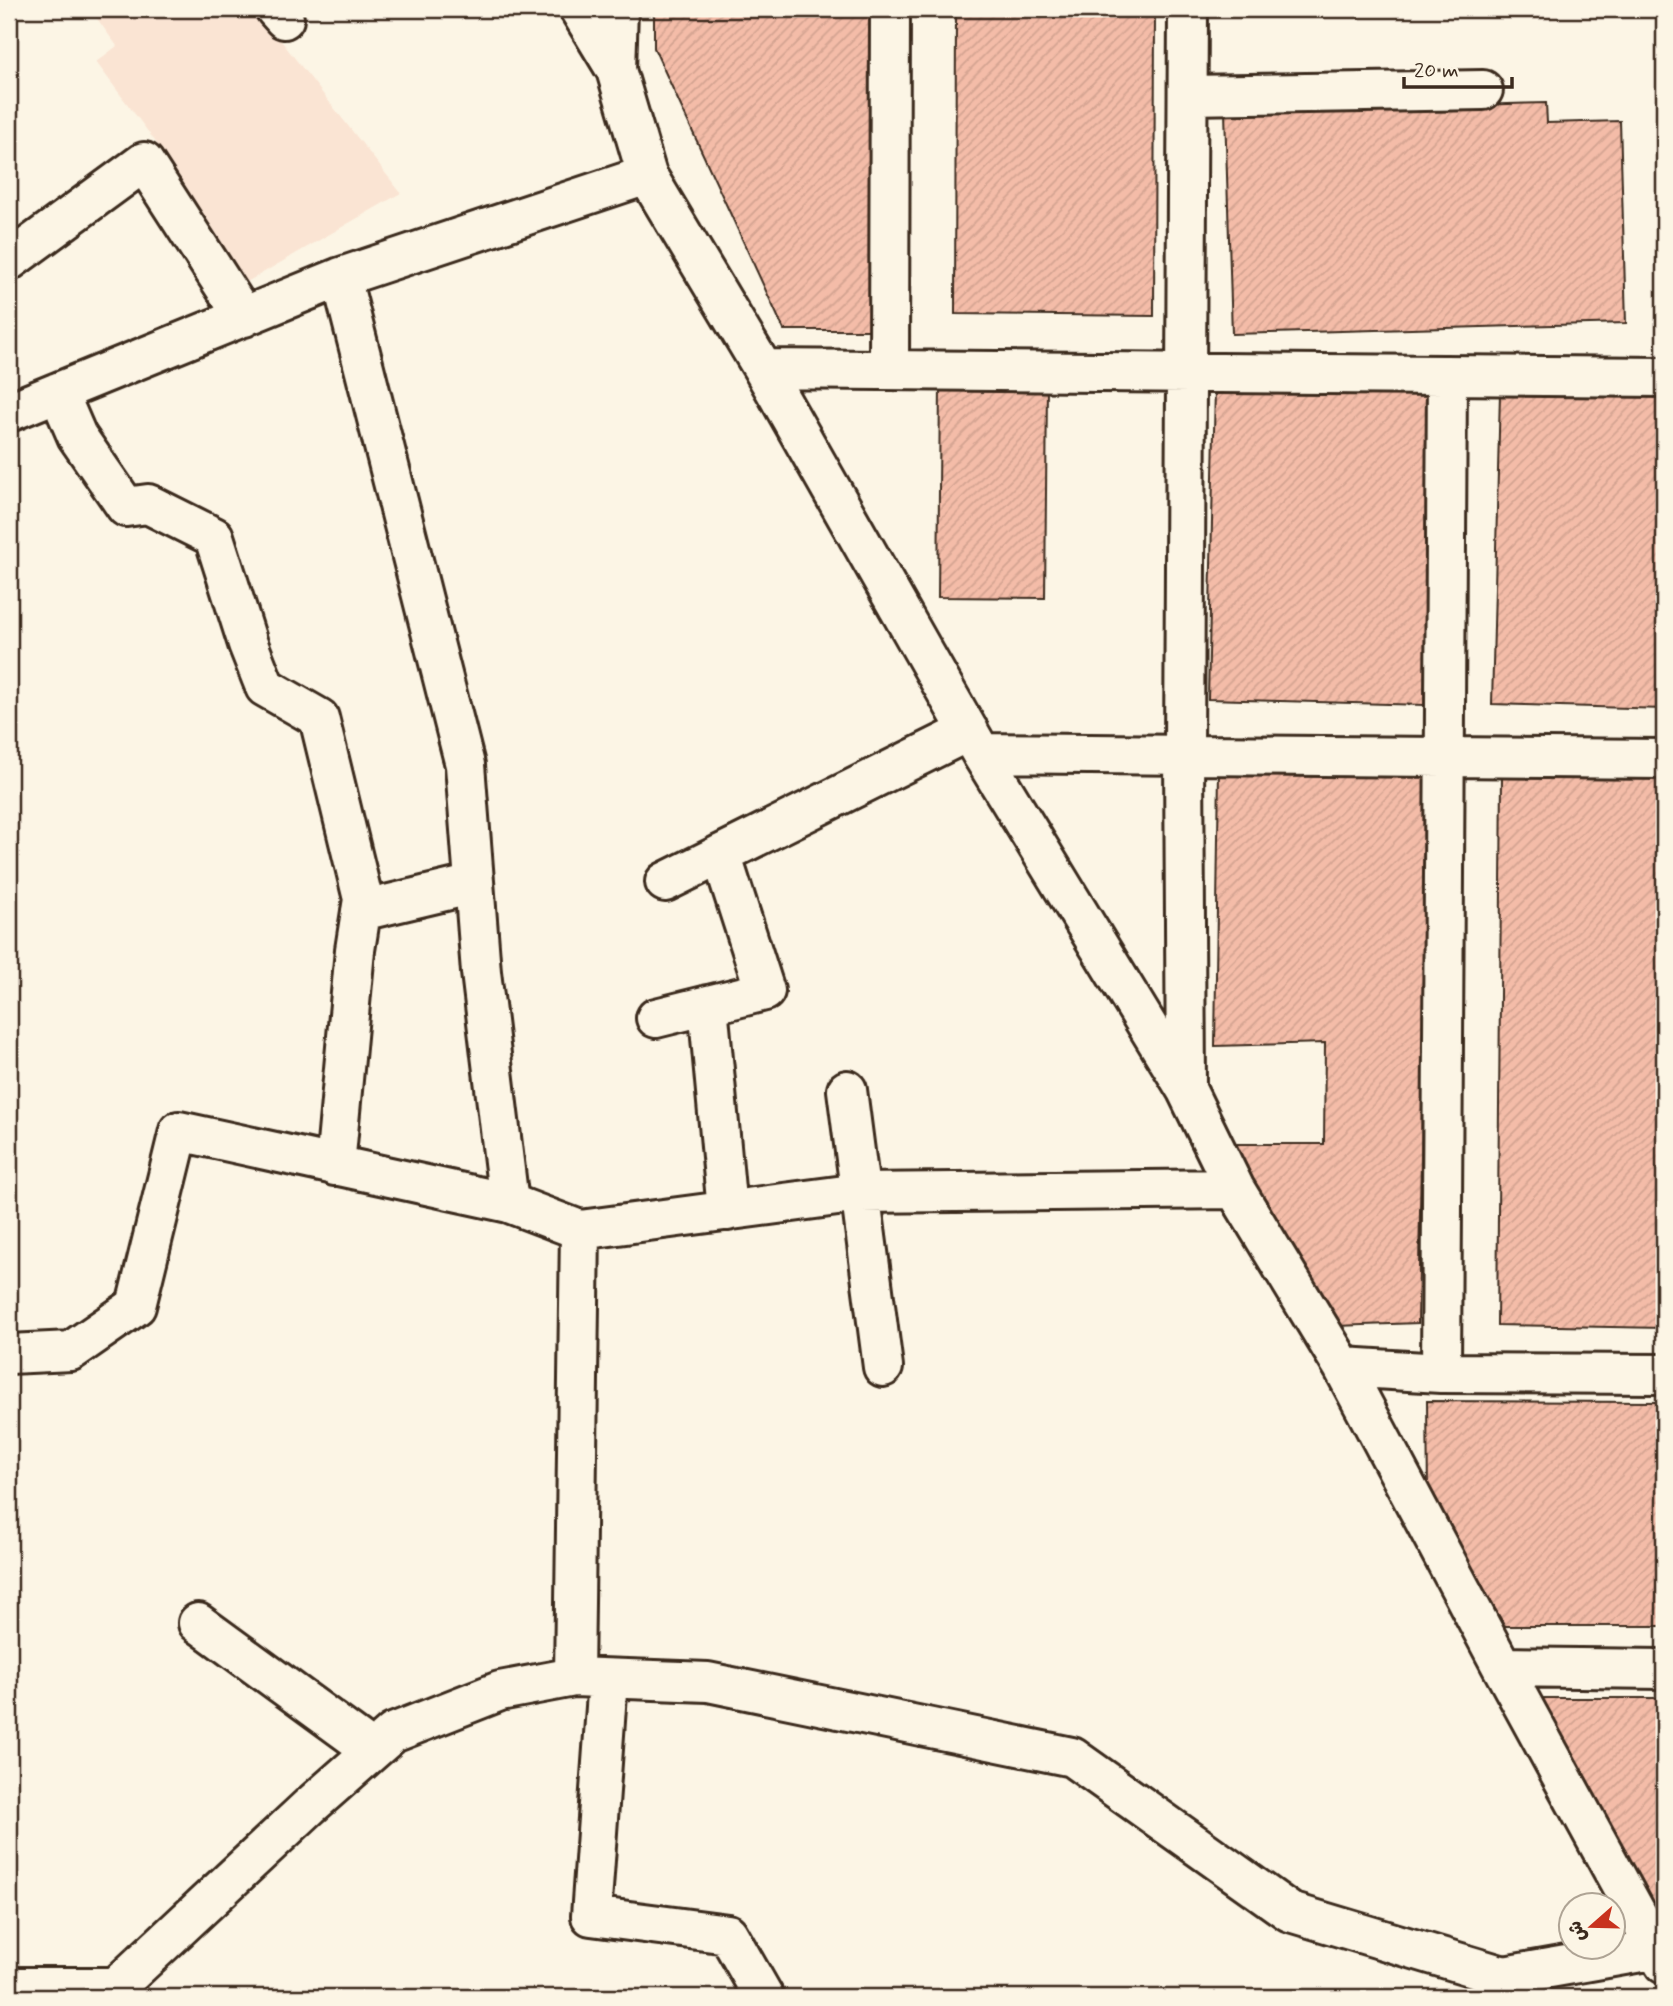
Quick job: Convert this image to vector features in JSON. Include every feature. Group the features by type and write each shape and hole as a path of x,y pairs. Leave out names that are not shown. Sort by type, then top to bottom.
{"street":[{"path":"9,1987 117,1992 393,1733 500,1691 591,1678 708,1682 1072,1757 1290,1912 1504,1976 1662,1954 1502,1667 1343,1367 1235,1189 1186,1089 975,742 763,369 647,175 616,70 579,9"},
{"path":"616,70 618,9"},
{"path":"889,370 890,9"},
{"path":"1186,1089 1184,754 1188,9"},
{"path":"1188,95 1483,90"},
{"path":"9,261 145,162 244,317"},
{"path":"9,412 341,277 647,175"},
{"path":"341,277 465,765 481,972 509,1203"},
{"path":"763,369 1664,377"},
{"path":"1441,1373 1447,375"},
{"path":"58,392 76,436 126,508 148,504 214,537 248,644 265,687 318,718 363,898 355,950 335,1166"},
{"path":"665,882 721,854 975,742 1184,754 1664,759"},
{"path":"656,1018 765,991 721,854"},
{"path":"360,911 474,884"},
{"path":"708,1006 727,1211"},
{"path":"847,1090 883,1367"},
{"path":"9,1354 71,1351 136,1306 179,1132 509,1203 580,1230 860,1193 1235,1189"},
{"path":"580,1230 591,1678 591,1916 728,1934 764,1997"},
{"path":"1343,1367 1441,1373 1664,1374"},
{"path":"198,1623 372,1750"},
{"path":"1502,1667 1664,1669"}],"shaded area":[{"path":"90,9 256,9 401,193 245,283 155,141 96,62 117,46"}],"building":[{"path":"654,9 869,9 870,330 784,330 654,48"},
{"path":"956,9 1155,9 1154,316 955,314"},
{"path":"1546,103 1547,123 1620,121 1626,323 1232,334 1225,112"},
{"path":"940,385 1047,387 1045,598 938,597"},
{"path":"1215,388 1432,394 1424,705 1208,699"},
{"path":"1500,393 1664,397 1664,709 1492,704"},
{"path":"1428,768 1418,1323 1336,1326 1231,1144 1324,1144 1325,1043 1215,1046 1219,770"},
{"path":"1502,776 1664,779 1664,1328 1497,1325"},
{"path":"1427,1401 1664,1402 1664,1626 1505,1626 1428,1495"},
{"path":"1536,1698 1664,1698 1664,1919 1660,1919"}]}
